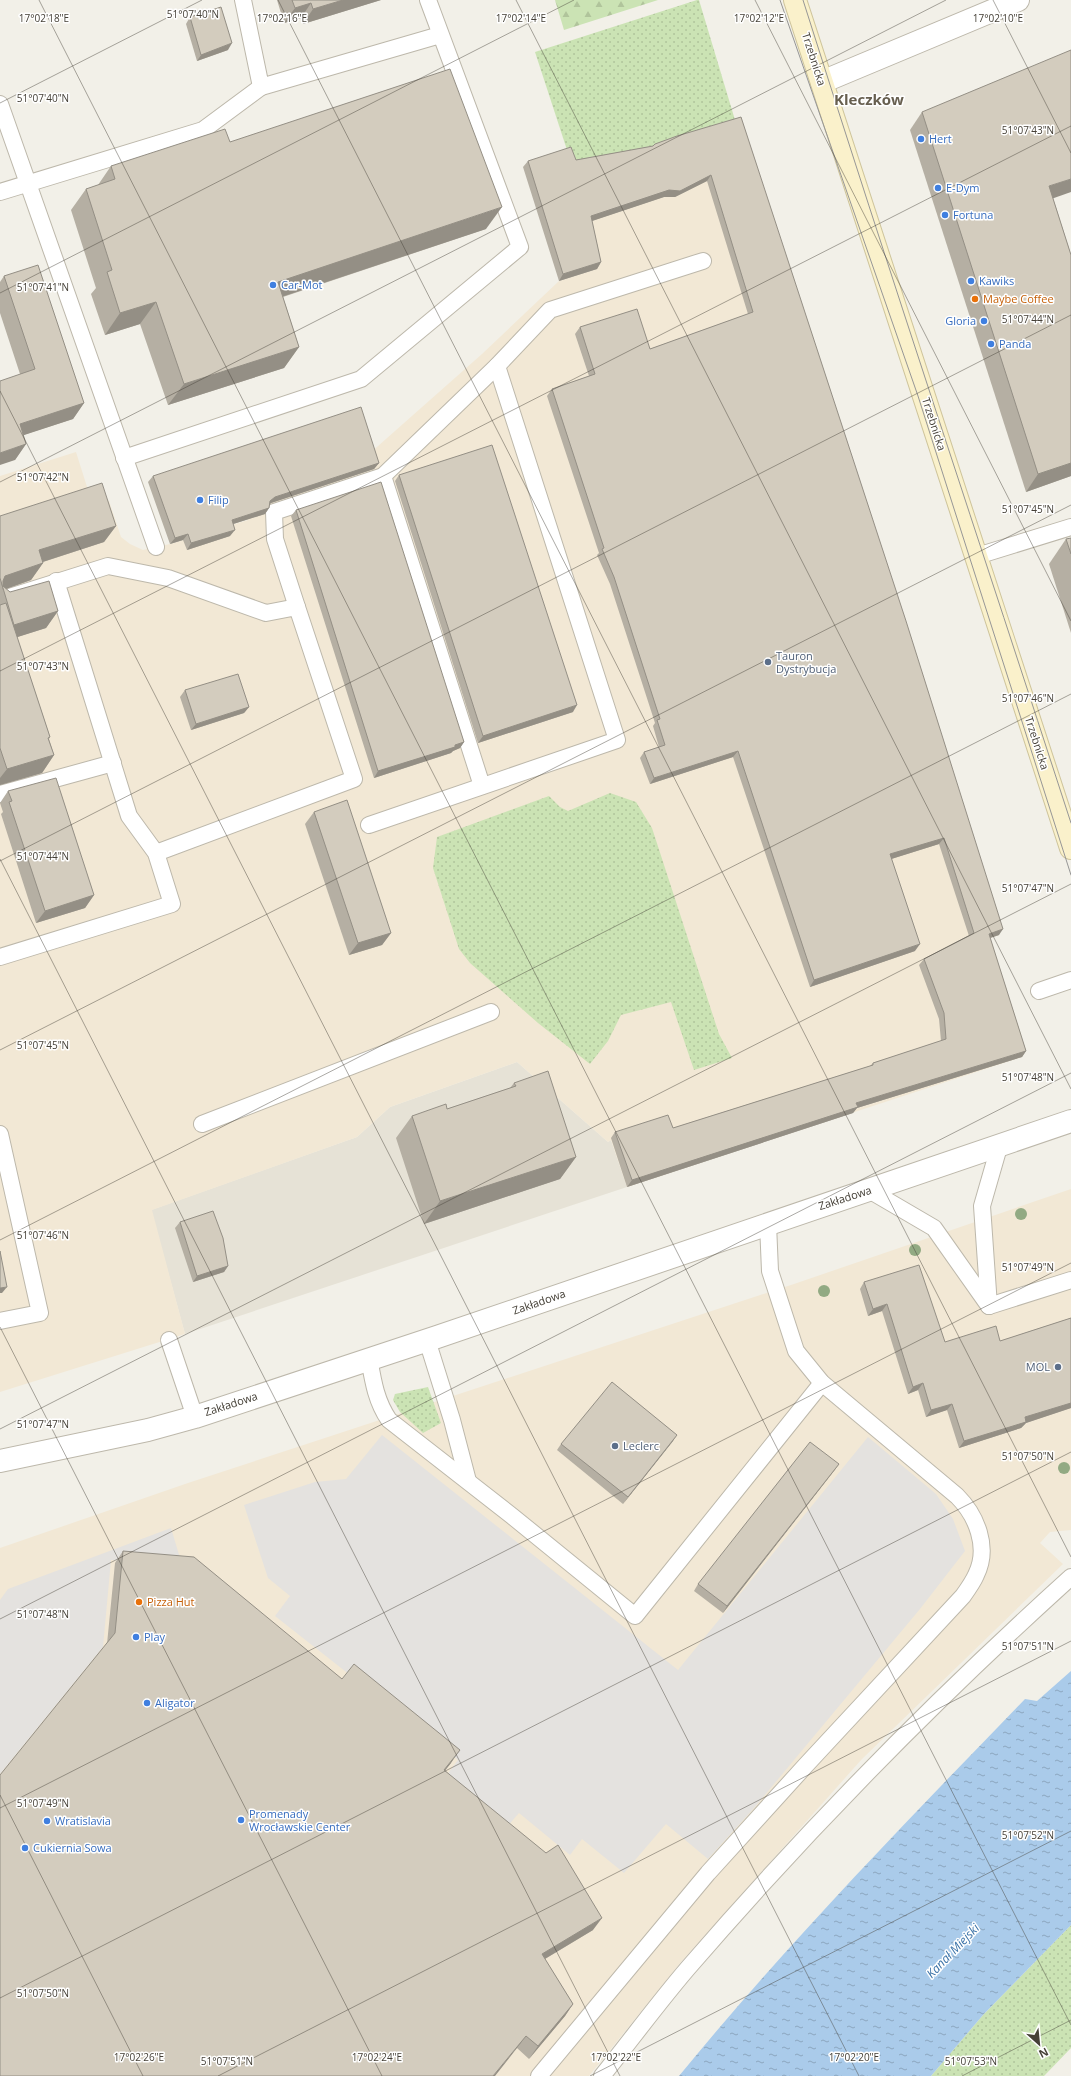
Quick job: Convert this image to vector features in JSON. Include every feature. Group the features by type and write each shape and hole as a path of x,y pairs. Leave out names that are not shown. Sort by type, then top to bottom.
{"street":[{"name":"Trzebnicka","path":"795,0 1071,848"},
{"path":"822,82 1018,0"},
{"name":"Zakładowa","path":"0,1461 148,1430 195,1416 427,1340 999,1147 1071,1121"}],"lane":[{"path":"243,0 261,87"},
{"path":"124,458 361,379 520,247 428,0"},
{"path":"0,192 203,130 261,87 440,35"},
{"path":"0,104 156,547"},
{"path":"156,853 354,779 275,539 274,512 383,476 497,366 550,310 704,261"},
{"path":"369,825 617,740 497,366"},
{"path":"383,476 482,786"},
{"path":"977,556 1071,527"},
{"path":"0,600 56,581 108,566 168,578 266,613 297,607"},
{"path":"0,957 172,904 156,853 129,816 98,711 56,581"},
{"path":"0,794 113,763"},
{"path":"1039,991 1071,980"},
{"path":"202,1124 491,1012"},
{"path":"0,1134 40,1314 0,1321"},
{"path":"989,1306 982,1206 999,1147"},
{"path":"869,1190 934,1228 989,1306"},
{"path":"539,2076 708,1873 963,1596 977,1574 980,1562 980,1535 968,1508 956,1496 822,1383 796,1351 770,1271 768,1224"},
{"path":"989,1306 1071,1280"},
{"path":"169,1340 195,1416"},
{"path":"427,1340 452,1420 468,1481"},
{"path":"369,1358 376,1395 381,1408 389,1420 468,1481 635,1616 822,1383"},
{"path":"602,2076 688,1969 798,1847 952,1688 1071,1577"}],"shaded area":[{"name":"Tauron Dystrybucja","path":"691,138 952,787 999,935 984,940 1022,1057 627,1187 611,1140 608,1142 517,1062 390,1107 357,1137 152,1210 185,1334 0,1392 0,476 76,452 88,490 109,501 121,537 130,544 143,550 170,544 248,520 241,497 369,454 482,354 559,281 596,269 581,225"},
{"path":"517,1062 608,1142 611,1140 627,1187 185,1334 151,1210 357,1137 390,1107"},
{"path":"1071,1189 1071,1530 1050,1532 1040,1543 1063,1564 862,1759 681,1962 589,2076 0,2076 0,1548 188,1483 794,1284"},
{"path":"382,1435 678,1670 868,1437 936,1494 953,1519 965,1551 920,1609 754,1808 708,1859 666,1824 624,1873 582,1839 570,1855 519,1813 501,1834 440,1784 458,1760 275,1616 290,1596 268,1578 244,1505 315,1482 346,1479"},
{"path":"171,1528 180,1558 150,1563 111,1560 103,1647 0,1774 0,1600 8,1589"}],"green space":[{"path":"555,0 658,0 564,30"},
{"path":"699,0 735,120 578,172 567,150 535,52"},
{"path":"610,793 636,802 652,828 719,1034 732,1058 694,1070 671,1002 621,1015 608,1041 590,1064 538,1023 470,963 459,949 433,868 437,837 549,796 560,807 568,811"},
{"path":"428,1387 441,1423 423,1433 400,1412 393,1400 395,1394"},
{"path":"1071,1925 1071,2048 1044,2076 931,2076 983,2015"}],"water":[{"name":"Kanał Miejski","path":"1071,1671 1071,1925 983,2015 931,2076 679,2076 762,1979 848,1884 1025,1699 1037,1701"}],"building":[{"path":"292,0 343,0 313,9 311,3 295,8"},
{"path":"221,7 232,43 201,55 190,17"},
{"path":"1071,50 1071,179 1049,186 1071,255 1071,463 1038,474 922,112"},
{"path":"450,69 502,207 278,282 299,347 184,384 156,302 120,313 107,272 112,270 86,189 115,179 111,166 225,129 230,142"},
{"path":"741,117 906,621 1003,929 989,934 1026,1051 856,1103 858,1107 632,1180 615,1132 668,1115 673,1128 873,1065 873,1063 946,1039 944,1013 924,959 974,933 944,838 890,854 920,944 814,980 738,751 654,778 644,752 665,745 657,720 660,719 614,577 602,549 604,548 552,389 595,374 580,327 637,309 650,349 753,312 711,175 680,191 669,190 591,216 601,262 563,274 528,161 571,147 576,160 653,146 677,136"},
{"path":"38,265 84,403 20,424 26,444 0,453 0,381 35,369 4,276"},
{"path":"361,407 379,463 275,497 270,501 269,508 232,520 235,530 191,543 188,534 175,538 153,476"},
{"path":"492,445 577,705 483,736 399,475"},
{"path":"381,482 464,742 455,745 455,747 378,771 296,510"},
{"path":"102,483 116,526 39,550 43,563 5,576 3,586 10,592 49,581 58,611 14,625 0,578 0,516"},
{"path":"1071,538 1071,554 1066,539"},
{"path":"6,603 50,737 48,738 54,755 7,769 0,748 0,605"},
{"path":"238,674 249,707 196,724 185,690"},
{"path":"56,778 94,895 45,911 9,802 12,801 8,791"},
{"path":"347,800 391,933 358,943 314,812"},
{"path":"548,1071 576,1157 440,1201 412,1116 446,1104 447,1109 516,1086 514,1083"},
{"path":"213,1211 223,1238 228,1266 197,1276 180,1222"},
{"path":"0,1251 7,1287 0,1288"},
{"path":"919,1265 945,1342 996,1326 1000,1341 1071,1318 1071,1403 1025,1417 1026,1422 964,1441 952,1404 931,1410 923,1383 913,1387 887,1304 873,1309 864,1282"},
{"path":"612,1382 677,1435 628,1497 561,1444"},
{"path":"810,1442 839,1464 727,1606 698,1584"},
{"name":"Promenady Wrocławskie Center","path":"123,1551 194,1557 342,1679 354,1664 460,1750 444,1770 546,1853 558,1845 602,1918 542,1954 573,2004 538,2046 526,2036 493,2076 0,2076 0,1775 115,1633"}],"tram line":[{"path":"780,0 918,396 1071,875"},
{"path":"803,0 1071,823"}],"place":[{"name":"Hert","path":"921,139"},
{"name":"E-Dym","path":"938,188"},
{"name":"Fortuna","path":"945,215"},
{"name":"Kawiks","path":"971,281"},
{"name":"Car-Mot","path":"273,285"},
{"name":"Maybe Coffee","path":"975,299"},
{"name":"Gloria","path":"984,321"},
{"name":"Panda","path":"991,344"},
{"name":"Filip","path":"200,500"},
{"name":"Tauron Dystrybucja","path":"768,662"},
{"name":"MOL","path":"1058,1367"},
{"name":"Leclerc","path":"615,1446"},
{"name":"Pizza Hut","path":"139,1602"},
{"name":"Play","path":"136,1637"},
{"name":"Aligator","path":"147,1703"},
{"name":"Promenady Wrocławskie Center","path":"241,1820"},
{"name":"Wratislavia","path":"47,1821"},
{"name":"Cukiernia Sowa","path":"25,1848"}],"district":[{"name":"Kleczków","path":"869,100"}]}
